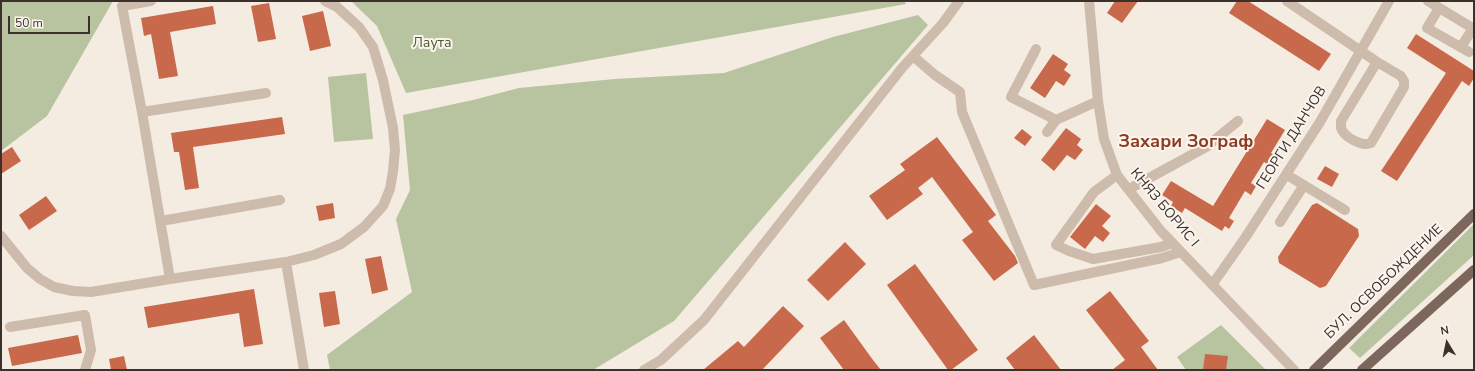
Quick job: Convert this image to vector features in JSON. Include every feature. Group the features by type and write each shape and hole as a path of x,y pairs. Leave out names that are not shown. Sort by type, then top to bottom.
{"main road":[{"name":"БУЛ. ОСВОБОЖДЕНИЕ","path":"1314,370 1474,214"},
{"path":"1362,370 1474,270"}],"street":[{"path":"151,1 122,6 142,112 170,279"},
{"path":"1,236 27,268 40,279 54,287 72,291 91,292 286,262 314,255 341,244 364,227 383,206 390,189 395,150 393,128 383,80 373,47 359,27 337,6 325,1"},
{"path":"644,370 661,360 704,320 902,68 942,23 959,1"},
{"name":"КНЯЗ БОРИС I","path":"1089,1 1098,101 1104,139 1118,175 1161,231 1294,370"},
{"path":"1287,1 1377,62 1401,76 1404,81 1404,87 1371,144 1362,145 1343,131 1341,121 1377,62"},
{"name":"ГЕОРГИ ДАНЧОВ","path":"1212,285 1287,175 1320,122 1389,1"},
{"path":"1428,1 1440,8 1473,29 1465,50 1427,28 1440,8"},
{"path":"1036,48 1011,97 1056,120"},
{"path":"913,56 935,75 960,92 962,112 1034,285 1162,258 1181,252"},
{"path":"142,112 266,93"},
{"path":"1047,132 1056,120 1098,101"},
{"path":"1129,189 1202,150 1238,121"},
{"path":"1118,175 1094,192 1056,244 1068,252 1092,258 1161,247 1172,243"},
{"path":"1287,175 1345,210"},
{"path":"1280,222 1304,185"},
{"path":"161,221 280,200"},
{"path":"286,262 304,370"},
{"path":"10,327 85,315 91,350 85,370"}],"green space":[{"path":"1,1 113,1 47,116 1,151"},
{"name":"Лаута","path":"351,1 904,1 906,4 406,93 377,26"},
{"path":"918,15 928,25 674,321 593,370 330,370 327,355 412,292 396,219 410,190 403,115 473,100 519,88 615,79 724,73 833,37"},
{"path":"366,73 373,139 334,142 328,77"},
{"path":"1474,224 1474,255 1360,358 1349,348"},
{"path":"1221,325 1265,370 1186,370 1177,357"}],"building":[{"path":"1115,1 1138,1 1122,23 1107,13"},
{"path":"1237,1 1248,1 1331,54 1319,71 1229,13"},
{"path":"269,3 276,39 258,42 251,6"},
{"path":"213,6 216,24 170,32 178,76 159,79 151,34 144,36 141,18"},
{"path":"323,11 331,46 310,51 302,16"},
{"path":"1416,34 1474,71 1474,78 1469,86 1462,81 1397,181 1381,171 1446,73 1407,48"},
{"path":"1053,54 1068,64 1064,70 1071,75 1064,86 1056,81 1045,98 1030,88"},
{"path":"282,117 285,134 193,147 199,188 185,190 179,152 174,152 171,133"},
{"path":"1267,119 1285,130 1271,153 1275,155 1269,165 1264,162 1251,183 1256,186 1251,195 1245,191 1229,218 1234,221 1229,229 1225,226 1222,231 1185,208 1182,213 1171,206 1173,202 1162,195 1171,181 1213,206"},
{"path":"1066,128 1081,139 1077,145 1083,150 1075,160 1067,155 1054,171 1041,160"},
{"path":"1022,129 1032,137 1025,146 1014,138"},
{"path":"937,137 996,215 988,221 1015,256 1018,263 994,281 962,240 973,232 932,177 918,188 923,194 887,220 869,196 905,170 900,164"},
{"path":"12,147 21,161 1,174 1,154"},
{"path":"1325,166 1339,174 1332,187 1317,179"},
{"path":"46,196 57,211 29,230 19,215"},
{"path":"333,203 335,218 319,221 316,206"},
{"path":"1317,203 1358,229 1359,236 1326,286 1320,288 1279,263 1278,257 1312,205"},
{"path":"1096,204 1111,216 1102,226 1110,233 1103,242 1095,236 1085,249 1070,237"},
{"path":"845,242 866,264 828,301 807,280"},
{"path":"381,256 388,290 372,294 365,259"},
{"path":"915,264 978,350 951,370 948,370 887,285"},
{"path":"254,289 263,344 244,347 239,313 148,328 144,307"},
{"path":"335,291 340,324 324,327 319,293"},
{"path":"1110,291 1149,341 1141,347 1158,370 1112,370 1125,360 1086,310"},
{"path":"783,306 804,326 762,370 703,370 738,341 744,347"},
{"path":"844,320 881,370 844,370 820,338"},
{"path":"78,335 82,353 12,366 8,348"},
{"path":"1034,335 1061,370 1015,370 1006,358"},
{"path":"1205,354 1228,356 1226,370 1203,370"},
{"path":"124,356 127,370 111,370 109,359"}],"district":[{"name":"Захари Зограф","path":"1186,143"}]}
